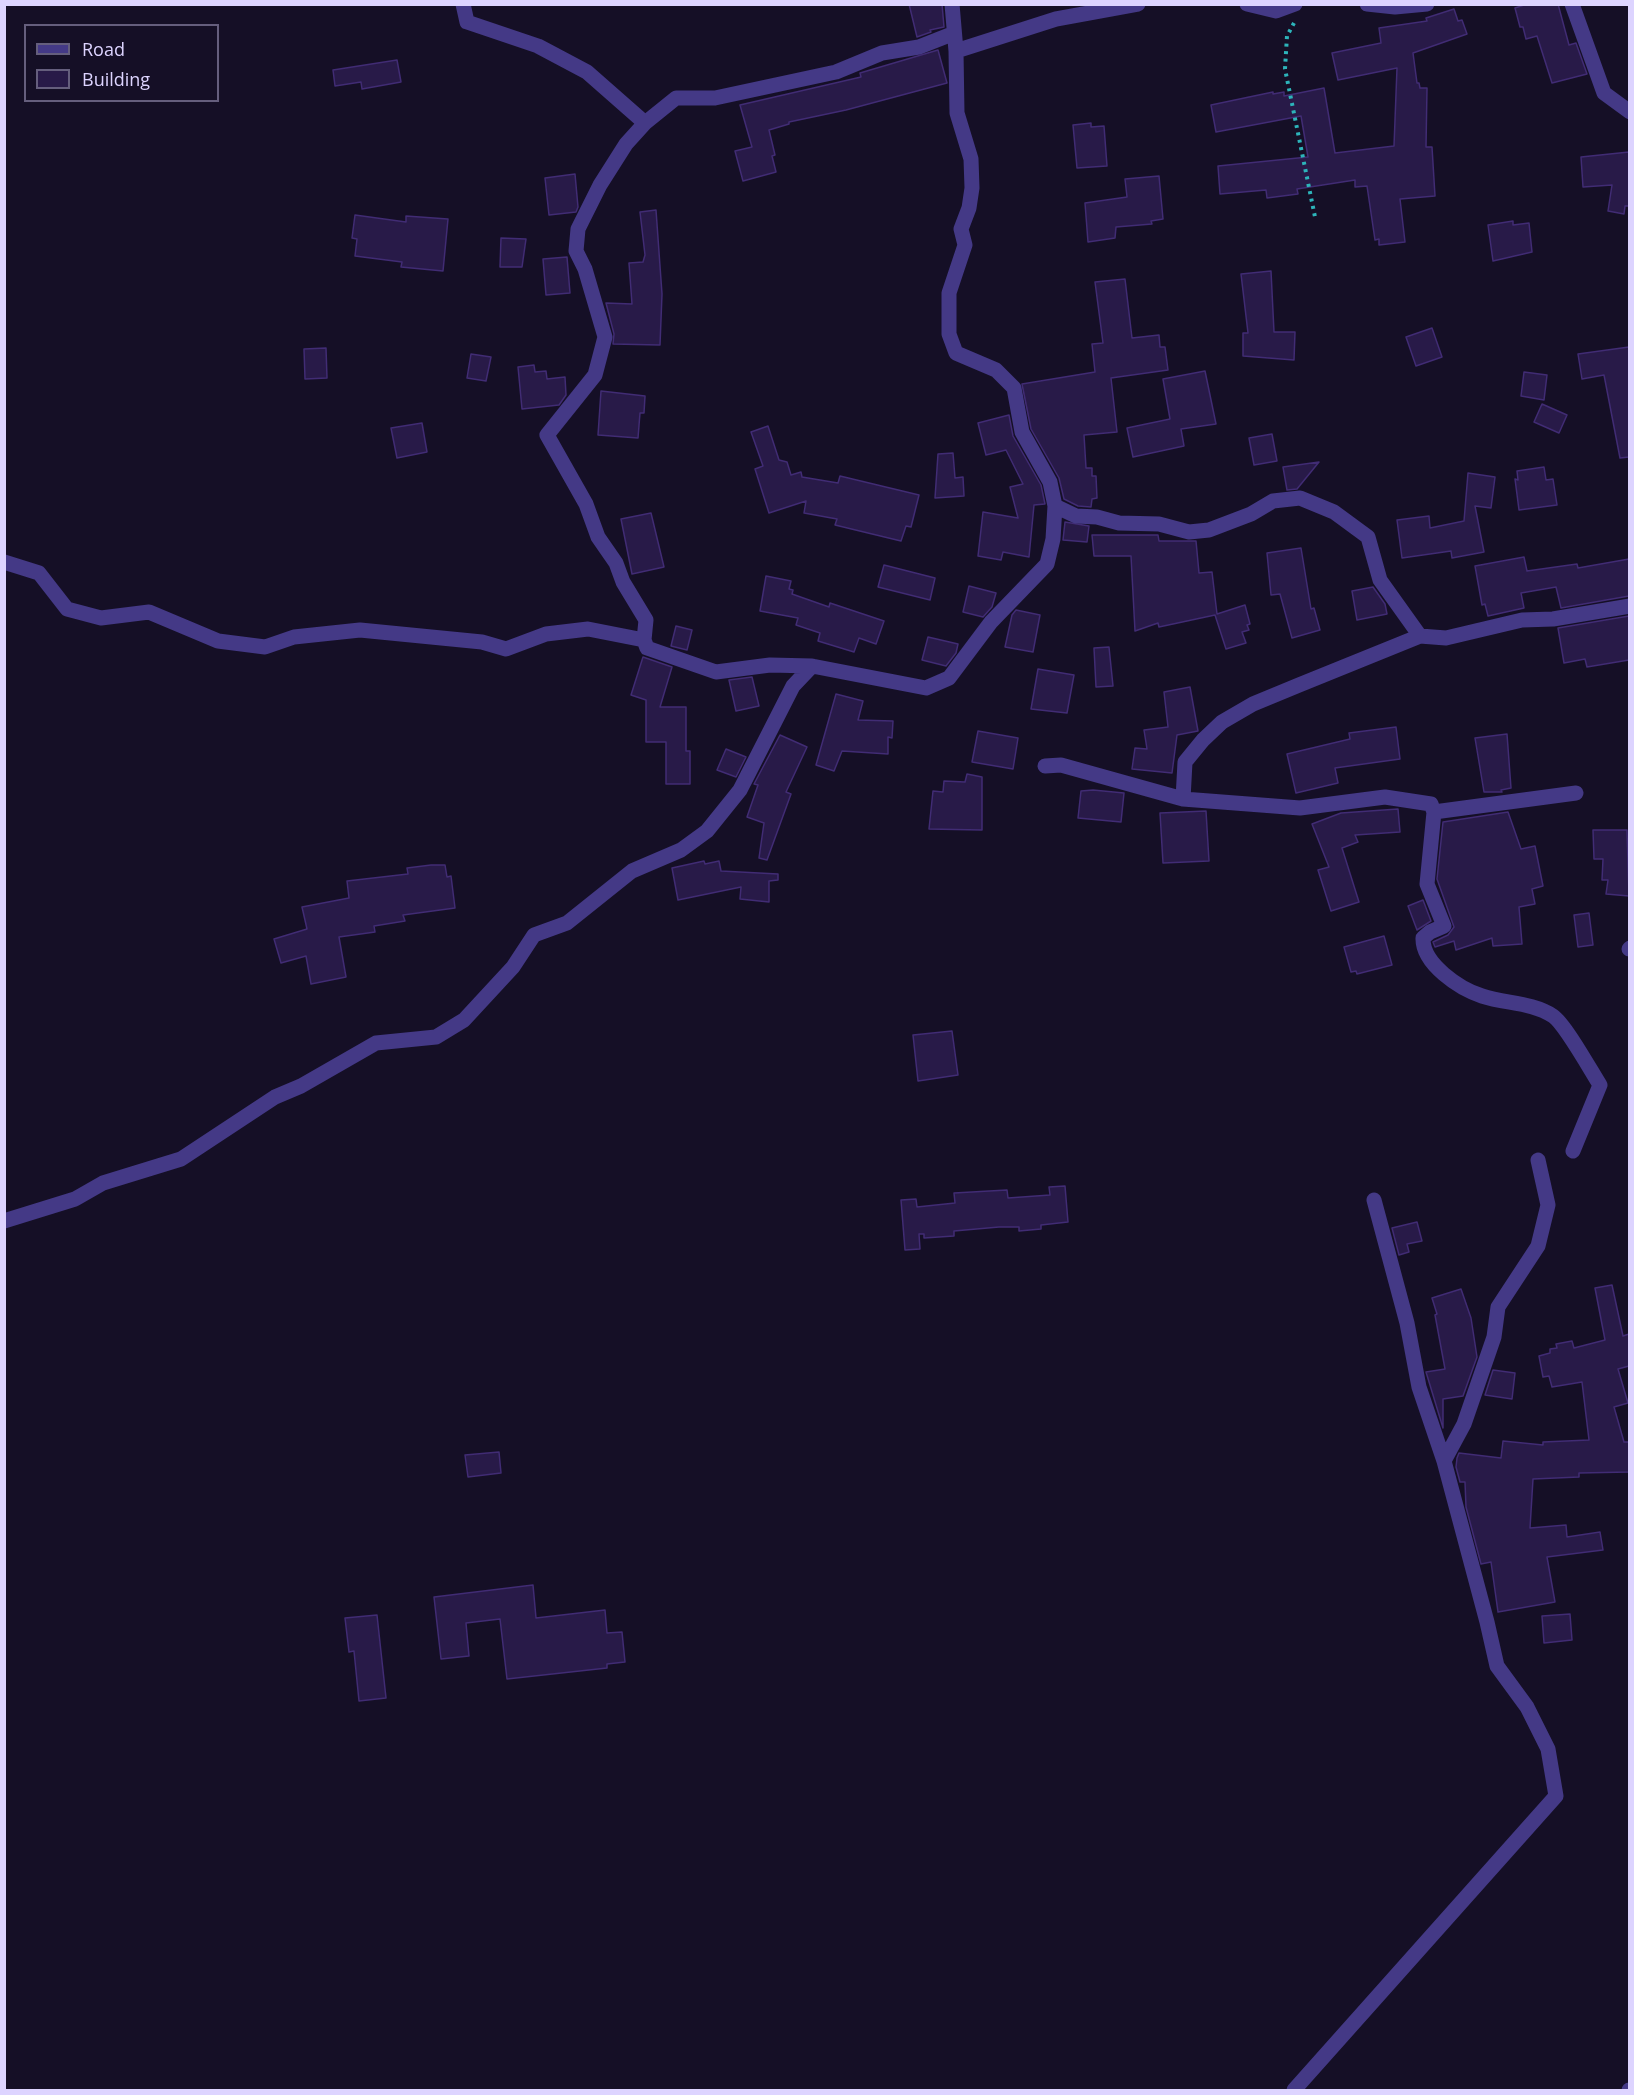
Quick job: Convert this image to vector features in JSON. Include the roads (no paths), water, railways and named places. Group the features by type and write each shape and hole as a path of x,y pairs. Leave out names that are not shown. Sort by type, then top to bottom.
{"street":[{"path":"463,4 467,22 538,46 587,72 645,123"},
{"path":"952,4 956,23 952,34 956,51 957,113 971,159 972,188 969,208 961,229 965,245 949,293 949,334 956,353 996,370 1014,388 1022,432 1050,482 1054,506 1053,539 1047,564 991,622 949,678 926,688 813,666 770,665 716,672 647,648 644,640 646,620 623,582 616,563 598,537 586,504 547,435 595,375 605,337 585,270 576,251 578,229 600,184 626,144 645,123 676,98 716,98 836,72 882,53 919,47 952,34"},
{"path":"956,51 1056,19 1138,4"},
{"path":"1247,4 1276,11 1295,4"},
{"path":"1367,4 1395,7 1427,4"},
{"path":"1572,4 1604,93 1629,112"},
{"path":"1054,506 1076,516 1097,517 1119,523 1159,524 1189,532 1209,530 1251,514 1273,501 1300,498 1334,512 1368,537 1380,580 1420,636"},
{"path":"4,562 39,573 67,609 101,618 149,612 218,641 230,643 265,647 294,638 360,630 482,642 506,649 546,634 588,629 644,640"},
{"path":"1183,799 1185,762 1222,722 1253,704 1420,636 1446,638 1522,620 1553,619 1629,606"},
{"path":"4,1221 75,1199 103,1183 181,1159 275,1097 301,1086 376,1043 436,1037 464,1020 513,967 534,935 567,922 632,871 681,850 707,831 740,790 793,686 813,666"},
{"path":"1045,766 1061,765 1183,799 1300,808 1385,797 1431,804 1434,812 1426,884 1444,926 1423,938 1423,948 1437,970 1481,996 1530,1005 1556,1018 1600,1085 1574,1151"},
{"path":"1434,812 1576,793"},
{"path":"1443,1461 1464,1424 1494,1337 1498,1307 1538,1246 1548,1205 1538,1160"},
{"path":"1294,2091 1556,1796 1548,1749 1527,1707 1497,1666 1488,1622 1443,1461 1419,1387 1407,1323 1374,1200"}]}
